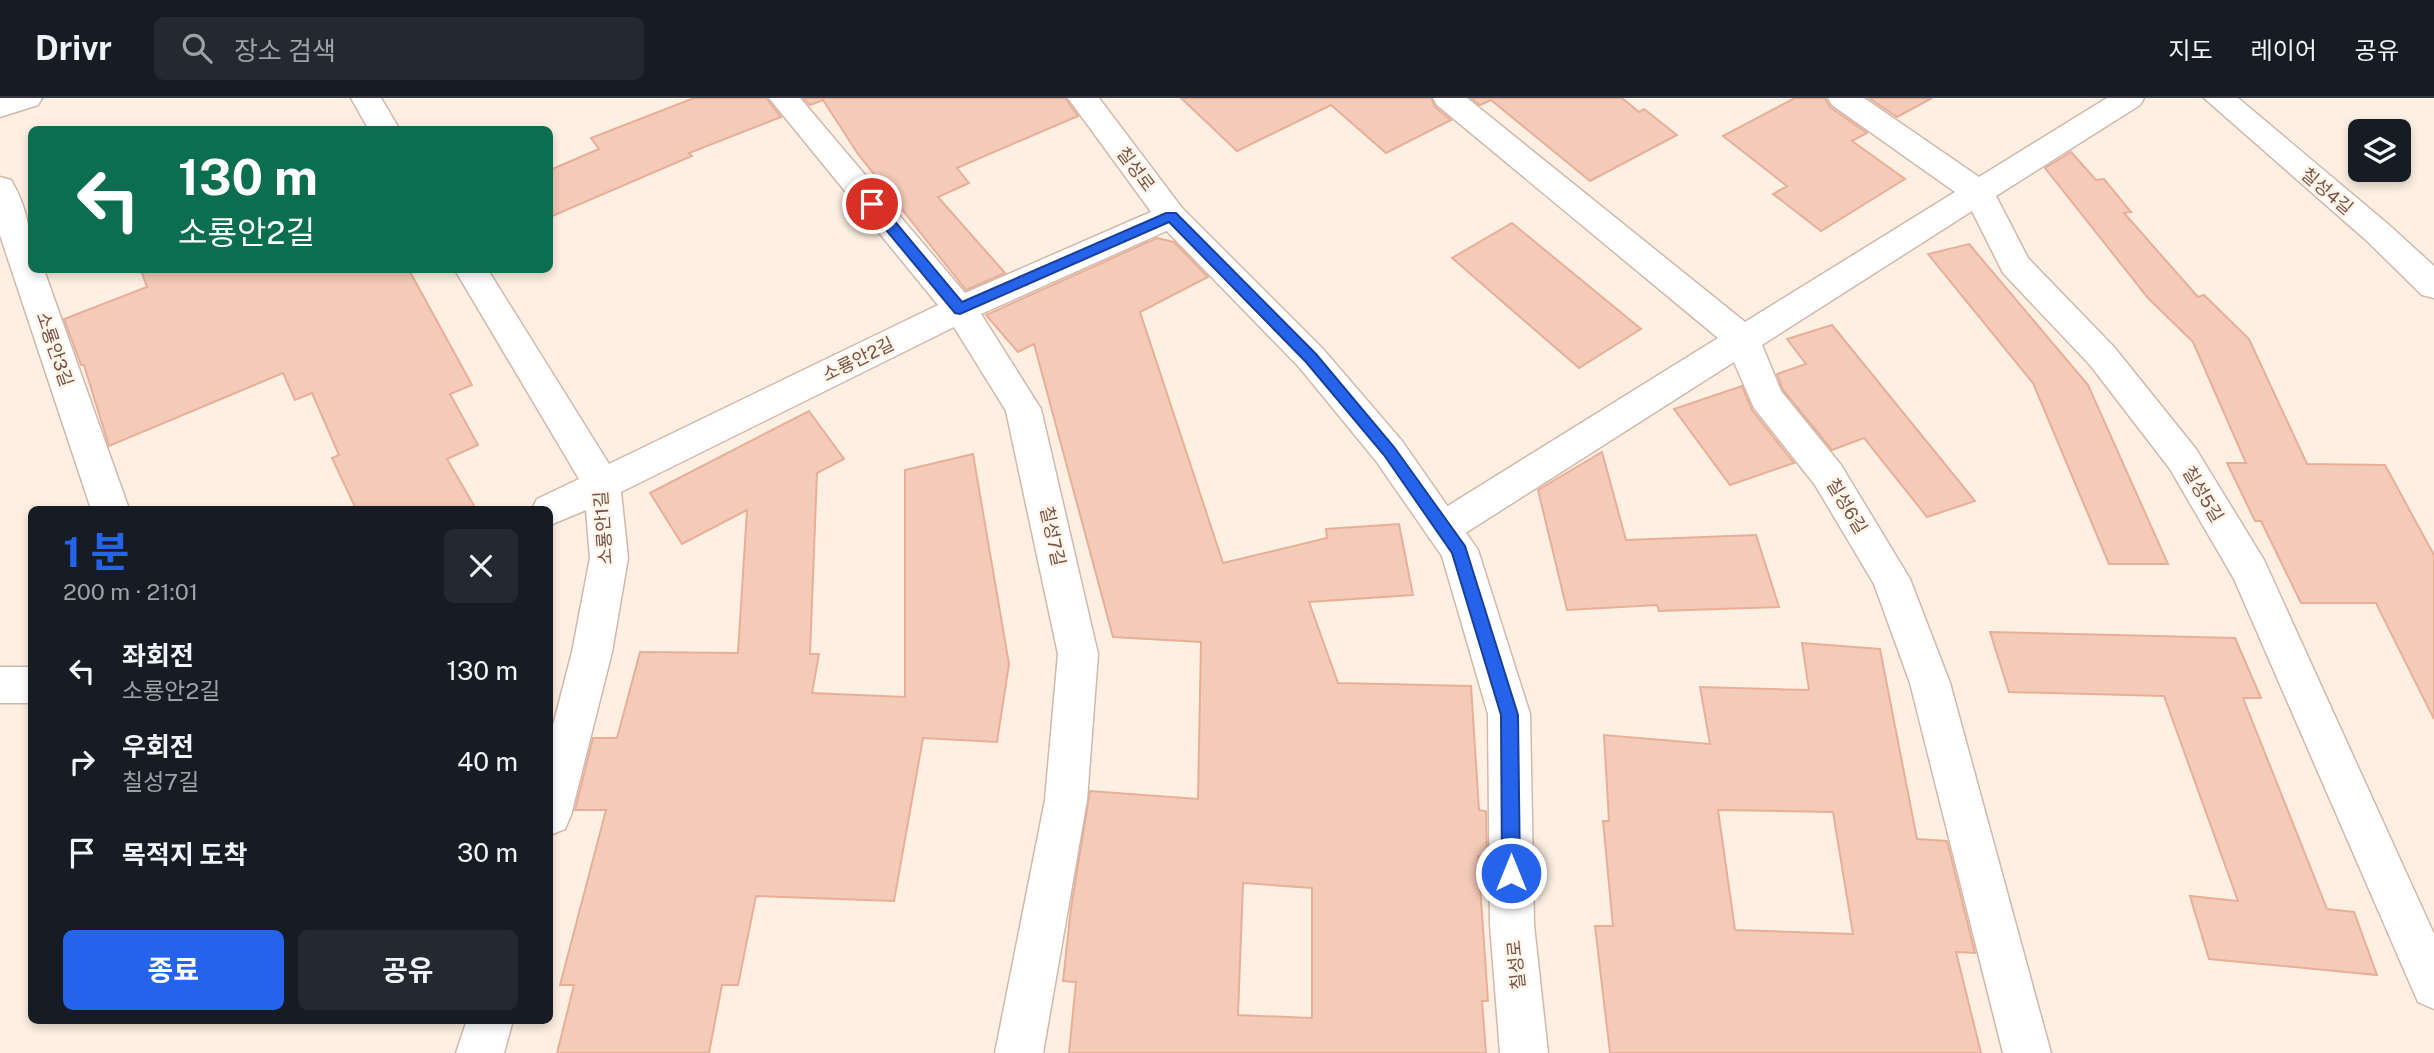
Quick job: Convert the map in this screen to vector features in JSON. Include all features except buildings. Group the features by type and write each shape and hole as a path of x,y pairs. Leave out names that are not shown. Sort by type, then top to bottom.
{"street":[{"path":"0,107 27,98"},
{"path":"366,98 383,126"},
{"name":"칠성7길","path":"784,98 960,309 1024,409 1078,654 1066,800 1019,1053"},
{"name":"칠성로","path":"1083,98 1171,216 1311,358 1389,451 1459,550 1509,715 1512,925 1524,1053"},
{"name":"칠성6길","path":"1448,98 1742,338 1766,398 1828,474 1891,579 1930,683 2027,1053"},
{"name":"칠성5길","path":"1843,98 1979,193 2015,265 2102,356 2183,459 2250,572 2434,986"},
{"path":"1443,528 1742,338 2129,98"},
{"name":"칠성4길","path":"2219,98 2378,233 2434,286"},
{"name":"소룡안3길","path":"0,188 28,270"},
{"name":"소룡안2길","path":"553,509 960,309 1171,216"},
{"name":"소룡안3길","path":"29,273 109,506"},
{"name":"소룡안1길","path":"473,273 602,485 609,558 592,652 553,803"},
{"path":"0,685 28,685"},
{"path":"480,1053 489,1024"}],"route":[{"path":"872,204 960,309 1171,216 1311,358 1389,451 1459,550 1509,715 1511,873"}]}
